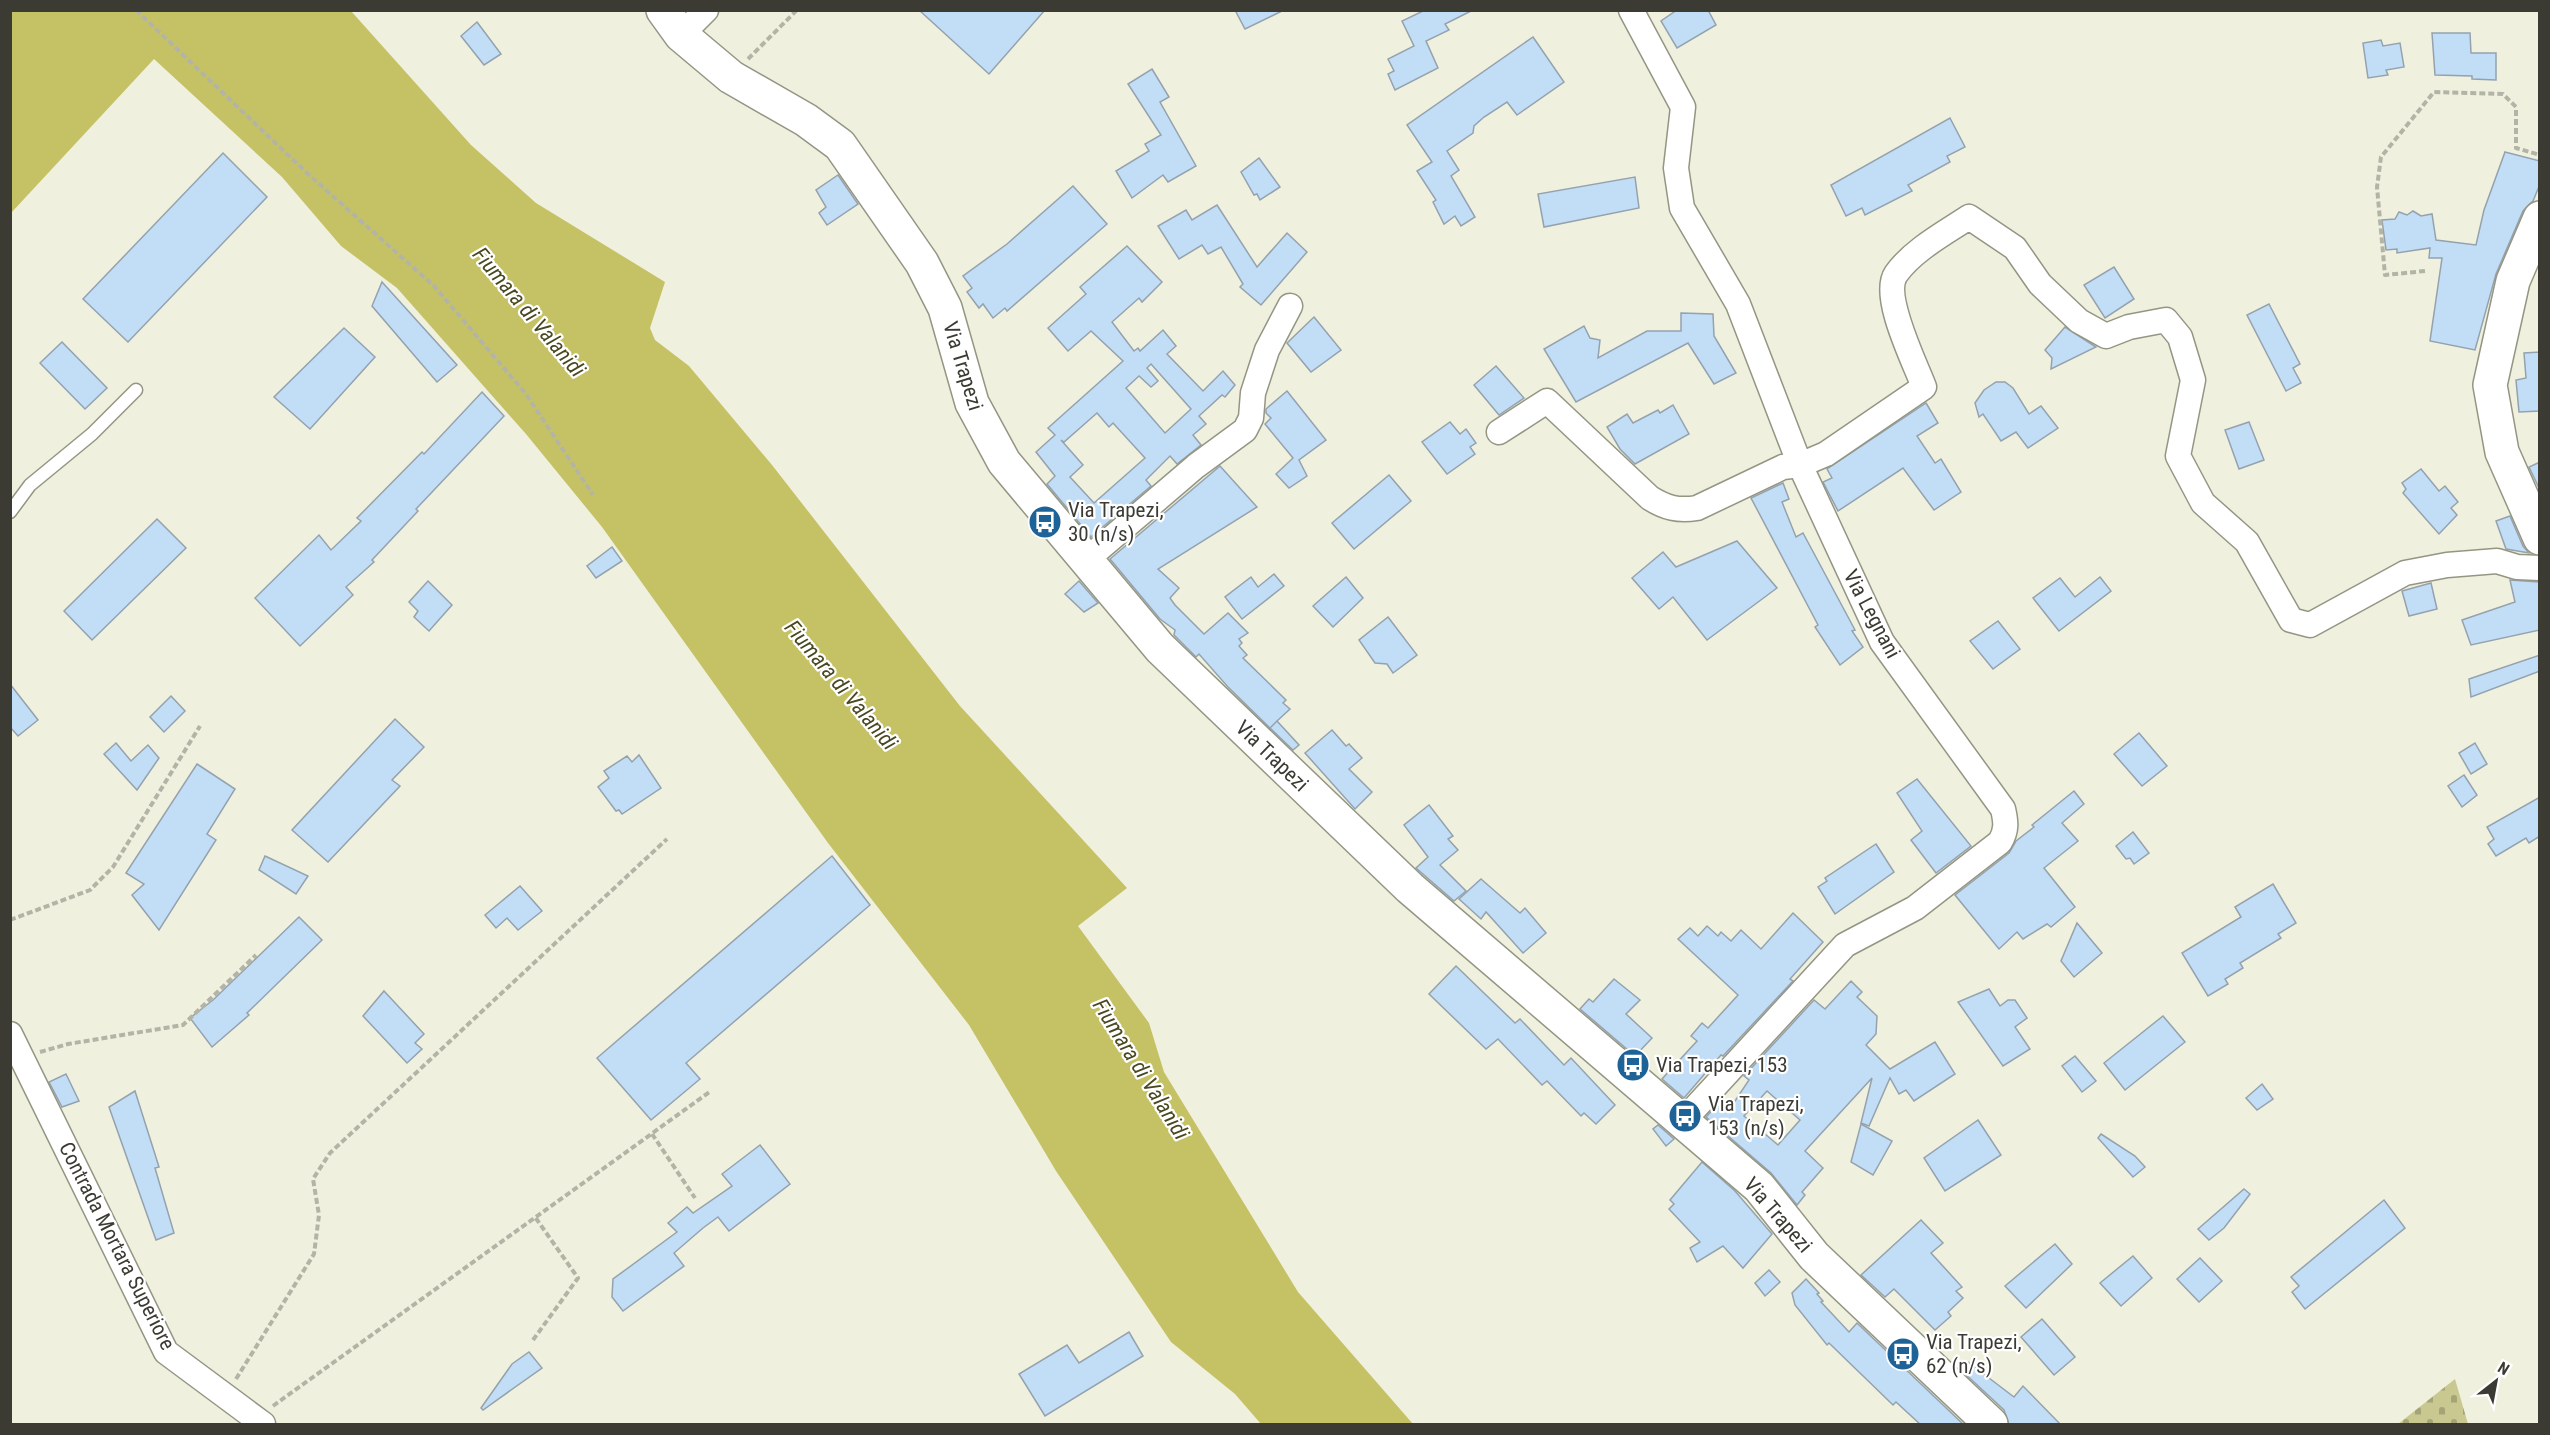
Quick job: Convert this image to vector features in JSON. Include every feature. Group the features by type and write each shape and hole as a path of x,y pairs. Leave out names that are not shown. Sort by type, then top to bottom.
{"street":[{"path":"672,23 706,10"},
{"name":"Via Legnani","path":"1631,10 1683,107 1676,168 1682,208 1737,304 1800,465 1882,642 2003,809 2006,832 2000,842 1916,908 1845,945 1682,1122"},
{"name":"Via Trapezi","path":"672,23 731,77 806,120 840,145 927,272 945,308 972,403 1004,462 1160,648 1410,888 1759,1187 1814,1256 1991,1425"},
{"path":"1499,432 1547,401 1650,498 1664,507 1683,510 1697,508 1784,467 1800,465 1826,454 1924,387 1891,299 1895,275 1937,238 1969,217 2015,248 2040,284 2079,321 2106,336 2129,327 2166,320 2180,337 2193,380 2178,456 2203,503 2247,542 2291,620 2310,626 2405,573 2447,565 2497,561 2517,567 2540,568"},
{"path":"2540,218 2513,281 2490,384 2502,452 2540,538"},
{"path":"1086,560 1196,466 1245,430 1251,418 1252,393 1267,350 1290,306"},
{"name":"Contrada Mortara Superiore","path":"10,1034 166,1352 259,1421"}],"lane":[{"path":"10,512 30,485 92,434 136,390"}],"path":[{"path":"136,10 308,174 434,286 526,394 593,495"},
{"path":"731,77 797,10"},
{"path":"2425,271 2385,275 2377,187 2381,157 2434,92 2503,94 2516,106 2517,148 2540,155"},
{"path":"10,920 90,890 113,867 200,726"},
{"path":"226,1395 314,1254 319,1215 313,1179 330,1154 667,838"},
{"path":"22,1058 68,1044 183,1024 256,954"},
{"path":"259,1421 535,1217 711,1091"},
{"path":"652,1134 695,1198"},
{"path":"533,1340 578,1278 535,1217"}],"green space":[{"path":"2455,1379 2468,1424 2398,1424"}],"water":[{"name":"Fiumara di Valanidi","path":"11,10 351,11 471,145 536,203 665,282 650,328 655,340 689,366 772,465 960,706 1127,888 1078,926 1149,1023 1164,1072 1298,1292 1413,1424 1261,1424 1235,1394 1171,1342 1056,1171 969,1025 828,843 602,527 526,434 397,288 341,246 282,177 154,59 11,213"}],"building":[{"path":"919,10 1045,10 989,74"},
{"path":"1235,10 1284,10 1245,29"},
{"path":"1425,10 1473,10 1445,24 1449,30 1426,41 1438,68 1395,90 1388,74 1394,71 1388,59 1414,46 1402,21"},
{"path":"1677,10 1708,10 1716,25 1677,48 1661,21"},
{"path":"477,22 501,54 484,65 461,36"},
{"path":"2432,33 2470,33 2471,53 2496,53 2496,80 2472,79 2472,76 2435,75"},
{"path":"1533,37 1564,82 1517,115 1507,102 1484,117 1474,126 1473,133 1447,151 1459,170 1451,176 1475,217 1461,226 1455,216 1444,224 1433,202 1436,200 1417,171 1432,162 1407,125"},
{"path":"2381,40 2383,46 2400,43 2404,67 2386,70 2388,75 2368,78 2363,43"},
{"path":"1152,69 1169,97 1160,102 1196,166 1168,182 1163,175 1132,198 1116,171 1149,151 1145,144 1161,135 1128,84"},
{"path":"1950,118 1965,147 1947,156 1950,162 1908,185 1912,191 1865,215 1862,208 1846,216 1831,185"},
{"path":"2505,152 2540,161 2540,184 2533,201 2523,211 2496,274 2475,350 2430,341 2442,258 2429,258 2430,248 2397,253 2397,249 2386,250 2382,220 2395,219 2399,212 2407,215 2413,211 2421,216 2432,214 2436,240 2476,245 2484,210"},
{"path":"223,153 267,197 128,342 83,299"},
{"path":"1259,158 1280,187 1260,200 1257,194 1254,195 1241,172"},
{"path":"838,175 858,204 827,225 819,213 826,207 816,190"},
{"path":"1635,177 1639,208 1544,227 1538,194"},
{"path":"1073,186 1107,224 1007,311 1005,308 993,318 983,304 979,308 967,292 972,288 963,276 1007,244"},
{"path":"1217,205 1257,267 1287,233 1307,252 1261,305 1240,287 1243,284 1221,247 1208,254 1202,245 1179,259 1158,226 1186,210 1192,220"},
{"path":"1127,246 1162,282 1142,302 1139,298 1112,322 1134,351 1138,348 1140,351 1163,330 1176,346 1167,354 1203,391 1223,371 1235,385 1225,397 1222,395 1199,416 1206,424 1193,435 1201,445 1177,464 1170,456 1146,480 1151,486 1091,537 1047,484 1055,476 1036,452 1055,435 1048,428 1123,361 1091,331 1068,351 1048,328 1086,294 1080,287","holes":["1151,364 1191,409 1165,433 1126,388 1139,376 1151,387 1158,381 1147,368","1097,413 1109,427 1113,423 1145,458 1094,503 1070,477 1083,465 1061,440 1064,442"]},
{"path":"2114,267 2134,299 2105,318 2084,285"},
{"path":"382,282 457,365 437,382 372,306"},
{"path":"2269,304 2300,364 2293,368 2301,383 2286,391 2247,315"},
{"path":"1681,313 1713,314 1714,336 1736,373 1714,384 1688,343 1576,402 1544,349 1584,326 1590,338 1600,340 1598,358 1647,331 1681,331"},
{"path":"1314,317 1341,350 1311,372 1287,343"},
{"path":"2065,327 2096,347 2051,369 2052,358 2045,350"},
{"path":"344,328 375,357 310,429 274,397"},
{"path":"62,342 107,388 85,409 40,363"},
{"path":"2540,352 2540,411 2519,412 2516,380 2526,378 2524,353"},
{"path":"1496,366 1524,398 1499,415 1474,385"},
{"path":"1996,382 2005,382 2013,388 2029,414 2041,406 2058,428 2028,448 2016,432 2001,441 1983,414 1979,417 1975,403 1984,390"},
{"path":"1287,391 1326,440 1299,460 1307,476 1289,488 1276,474 1293,458 1265,424 1271,418 1266,413 1266,409"},
{"path":"482,392 504,416 416,509 418,511 372,560 374,562 346,587 353,595 300,646 255,598 319,535 331,550 361,521 357,518 422,452 424,454"},
{"path":"1926,403 1938,423 1917,436 1935,463 1941,459 1961,492 1934,510 1903,468 1838,511 1823,482 1832,478 1827,469"},
{"path":"1673,405 1689,434 1635,464 1620,449 1607,427 1627,414 1633,423 1658,410 1660,413"},
{"path":"1450,422 1460,434 1466,429 1476,443 1470,447 1475,454 1447,474 1422,442"},
{"path":"2249,422 2264,460 2239,469 2225,430"},
{"path":"2540,462 2540,490 2529,467"},
{"path":"1220,466 1257,507 1158,569 1179,588 1170,598 1204,634 1228,613 1248,633 1239,639 1242,643 1239,646 1247,655 1243,658 1286,700 1283,703 1290,709 1277,721 1299,745 1293,750 1228,687 1199,654 1196,657 1174,635 1175,630 1160,619 1110,559"},
{"path":"2421,469 2439,491 2445,486 2458,502 2451,508 2457,515 2439,534 2403,493 2406,489 2402,483"},
{"path":"1389,475 1411,501 1354,549 1332,523"},
{"path":"1783,483 1789,499 1782,502 1796,537 1803,533 1855,630 1852,631 1863,647 1840,665 1815,627 1818,625 1751,498"},
{"path":"2510,516 2523,546 2529,553 2506,549 2496,521"},
{"path":"157,519 186,548 92,640 64,611"},
{"path":"1737,541 1777,588 1707,640 1673,597 1659,609 1632,578 1663,552 1676,567"},
{"path":"612,547 622,561 596,578 587,566"},
{"path":"1274,574 1284,586 1242,619 1225,597 1251,577 1258,587"},
{"path":"1346,577 1363,598 1333,627 1313,606"},
{"path":"2100,577 2111,591 2059,631 2033,598 2060,578 2075,597"},
{"path":"2510,580 2539,582 2540,630 2471,645 2462,620 2515,602"},
{"path":"428,581 452,605 429,631 414,617 418,611 409,602"},
{"path":"1079,581 1098,603 1084,612 1065,594"},
{"path":"2431,583 2437,609 2409,616 2402,591"},
{"path":"1388,617 1417,655 1393,673 1387,664 1375,663 1359,640"},
{"path":"1998,621 2020,649 1993,669 1970,641"},
{"path":"2540,655 2540,671 2471,697 2469,679"},
{"path":"10,684 38,720 18,736 10,727"},
{"path":"171,696 185,711 164,732 150,717"},
{"path":"395,719 424,747 392,780 400,786 328,862 292,830"},
{"path":"1332,730 1346,746 1349,744 1362,758 1349,769 1372,792 1355,809 1305,753"},
{"path":"2139,733 2167,766 2142,786 2114,754"},
{"path":"116,743 131,761 148,745 159,758 137,790 104,754"},
{"path":"2475,743 2487,764 2471,774 2459,753"},
{"path":"639,755 661,788 622,814 619,810 616,811 598,787 609,778 604,771 627,756 632,762"},
{"path":"197,764 235,789 207,834 216,840 159,930 132,895 144,884 126,873"},
{"path":"2464,775 2477,795 2462,807 2448,786"},
{"path":"1917,779 1971,846 1936,873 1911,840 1922,831 1897,793"},
{"path":"2074,791 2084,804 2062,823 2078,841 2044,868 2075,907 2051,927 2047,924 2023,939 2017,932 1999,949 1955,895 2009,853 2016,841 2034,827 2032,825"},
{"path":"2540,797 2540,836 2529,843 2526,838 2496,856 2488,844 2494,839 2487,827"},
{"path":"1429,805 1453,836 1448,839 1458,850 1440,865 1466,891 1454,901 1416,868 1428,857 1404,825"},
{"path":"2133,832 2149,853 2134,864 2130,858 2126,859 2116,846"},
{"path":"1876,844 1894,872 1835,914 1818,887 1827,881 1825,878"},
{"path":"265,856 308,876 296,894 259,870"},
{"path":"832,856 870,905 686,1063 700,1079 651,1120 597,1058"},
{"path":"1481,879 1520,913 1525,908 1546,933 1523,953 1486,912 1481,919 1459,899"},
{"path":"2273,884 2296,923 2278,934 2281,938 2240,963 2243,968 2225,979 2228,984 2208,996 2182,953 2241,917 2235,907"},
{"path":"520,886 542,911 518,930 507,918 496,928 485,915"},
{"path":"1793,913 1823,942 1790,979 1793,981 1723,1056 1721,1055 1684,1098 1662,1079 1697,1041 1691,1036 1702,1023 1708,1028 1738,995 1678,939 1690,928 1698,936 1707,926 1718,936 1721,932 1731,941 1741,930 1761,949"},
{"path":"299,917 322,940 247,1013 249,1015 212,1047 190,1018 213,1000"},
{"path":"2077,923 2102,953 2074,977 2061,961"},
{"path":"1456,966 1515,1023 1520,1019 1564,1065 1571,1058 1615,1105 1596,1124 1584,1113 1581,1116 1547,1081 1542,1085 1498,1039 1486,1049 1429,994"},
{"path":"1614,979 1640,1000 1626,1014 1652,1038 1635,1056 1580,1009 1589,999 1593,1002"},
{"path":"1851,981 1862,992 1857,997 1877,1016 1876,1034 1866,1045 1890,1069 1935,1042 1955,1074 1914,1101 1906,1090 1899,1094 1890,1078 1869,1126 1861,1123 1872,1078 1805,1151 1823,1168 1802,1192 1805,1195 1797,1205 1771,1173 1706,1117 1720,1102 1729,1110 1749,1080 1744,1076 1814,1000 1825,1009","holes":["1767,1091 1800,1120 1778,1145 1744,1116"]},
{"path":"1989,989 2000,1006 2008,1000 2015,1000 2027,1018 2015,1027 2030,1049 2003,1066 1958,1002"},
{"path":"384,991 424,1034 415,1043 422,1049 407,1063 363,1016"},
{"path":"2163,1016 2185,1042 2125,1090 2104,1063"},
{"path":"2075,1056 2096,1081 2082,1092 2062,1066"},
{"path":"66,1074 79,1101 62,1107 49,1082"},
{"path":"2262,1084 2273,1099 2257,1110 2246,1098"},
{"path":"135,1091 159,1167 155,1168 174,1233 156,1240 109,1107"},
{"path":"1978,1120 2001,1155 1945,1191 1924,1158"},
{"path":"1861,1124 1892,1141 1873,1175 1851,1162"},
{"path":"1658,1125 1674,1139 1666,1146 1653,1129"},
{"path":"2101,1134 2135,1156 2145,1167 2133,1177 2098,1138"},
{"path":"760,1145 790,1184 729,1231 718,1217 703,1228 674,1253 684,1266 623,1311 612,1297 613,1279 677,1232 668,1223 687,1207 693,1213 732,1186 722,1174"},
{"path":"1702,1162 1735,1191 1772,1234 1743,1268 1723,1246 1697,1262 1690,1248 1700,1242 1669,1209 1674,1204 1670,1200"},
{"path":"2244,1189 2250,1194 2224,1228 2209,1240 2198,1229"},
{"path":"2384,1200 2405,1228 2305,1309 2292,1292 2299,1286 2291,1277"},
{"path":"1921,1220 1943,1243 1931,1253 1962,1287 1956,1291 1963,1298 1948,1312 1951,1316 1935,1330 1894,1289 1885,1297 1861,1275"},
{"path":"2055,1244 2072,1264 2026,1308 2005,1286"},
{"path":"2133,1256 2152,1278 2121,1306 2100,1283"},
{"path":"2200,1258 2222,1281 2199,1302 2177,1279"},
{"path":"1769,1270 1780,1282 1765,1296 1755,1283"},
{"path":"1806,1279 1819,1293 1817,1294 1823,1301 1821,1302 1849,1332 1857,1323 1964,1425 1921,1425 1896,1402 1893,1405 1829,1343 1827,1345 1795,1305 1792,1293"},
{"path":"2042,1319 2075,1357 2054,1375 2021,1337"},
{"path":"1129,1332 1143,1356 1045,1416 1019,1374 1067,1345 1079,1363"},
{"path":"529,1352 542,1368 483,1410 481,1408 512,1364"},
{"path":"1968,1362 2014,1397 2023,1386 2061,1425 2009,1425 2004,1410 1961,1370"}],"place":[{"name":"Via Trapezi, 30 (n/s)","path":"1045,522"},
{"name":"Via Trapezi, 153","path":"1633,1065"},
{"name":"Via Trapezi, 153 (n/s)","path":"1685,1116"},
{"name":"Via Trapezi, 62 (n/s)","path":"1903,1354"}]}
